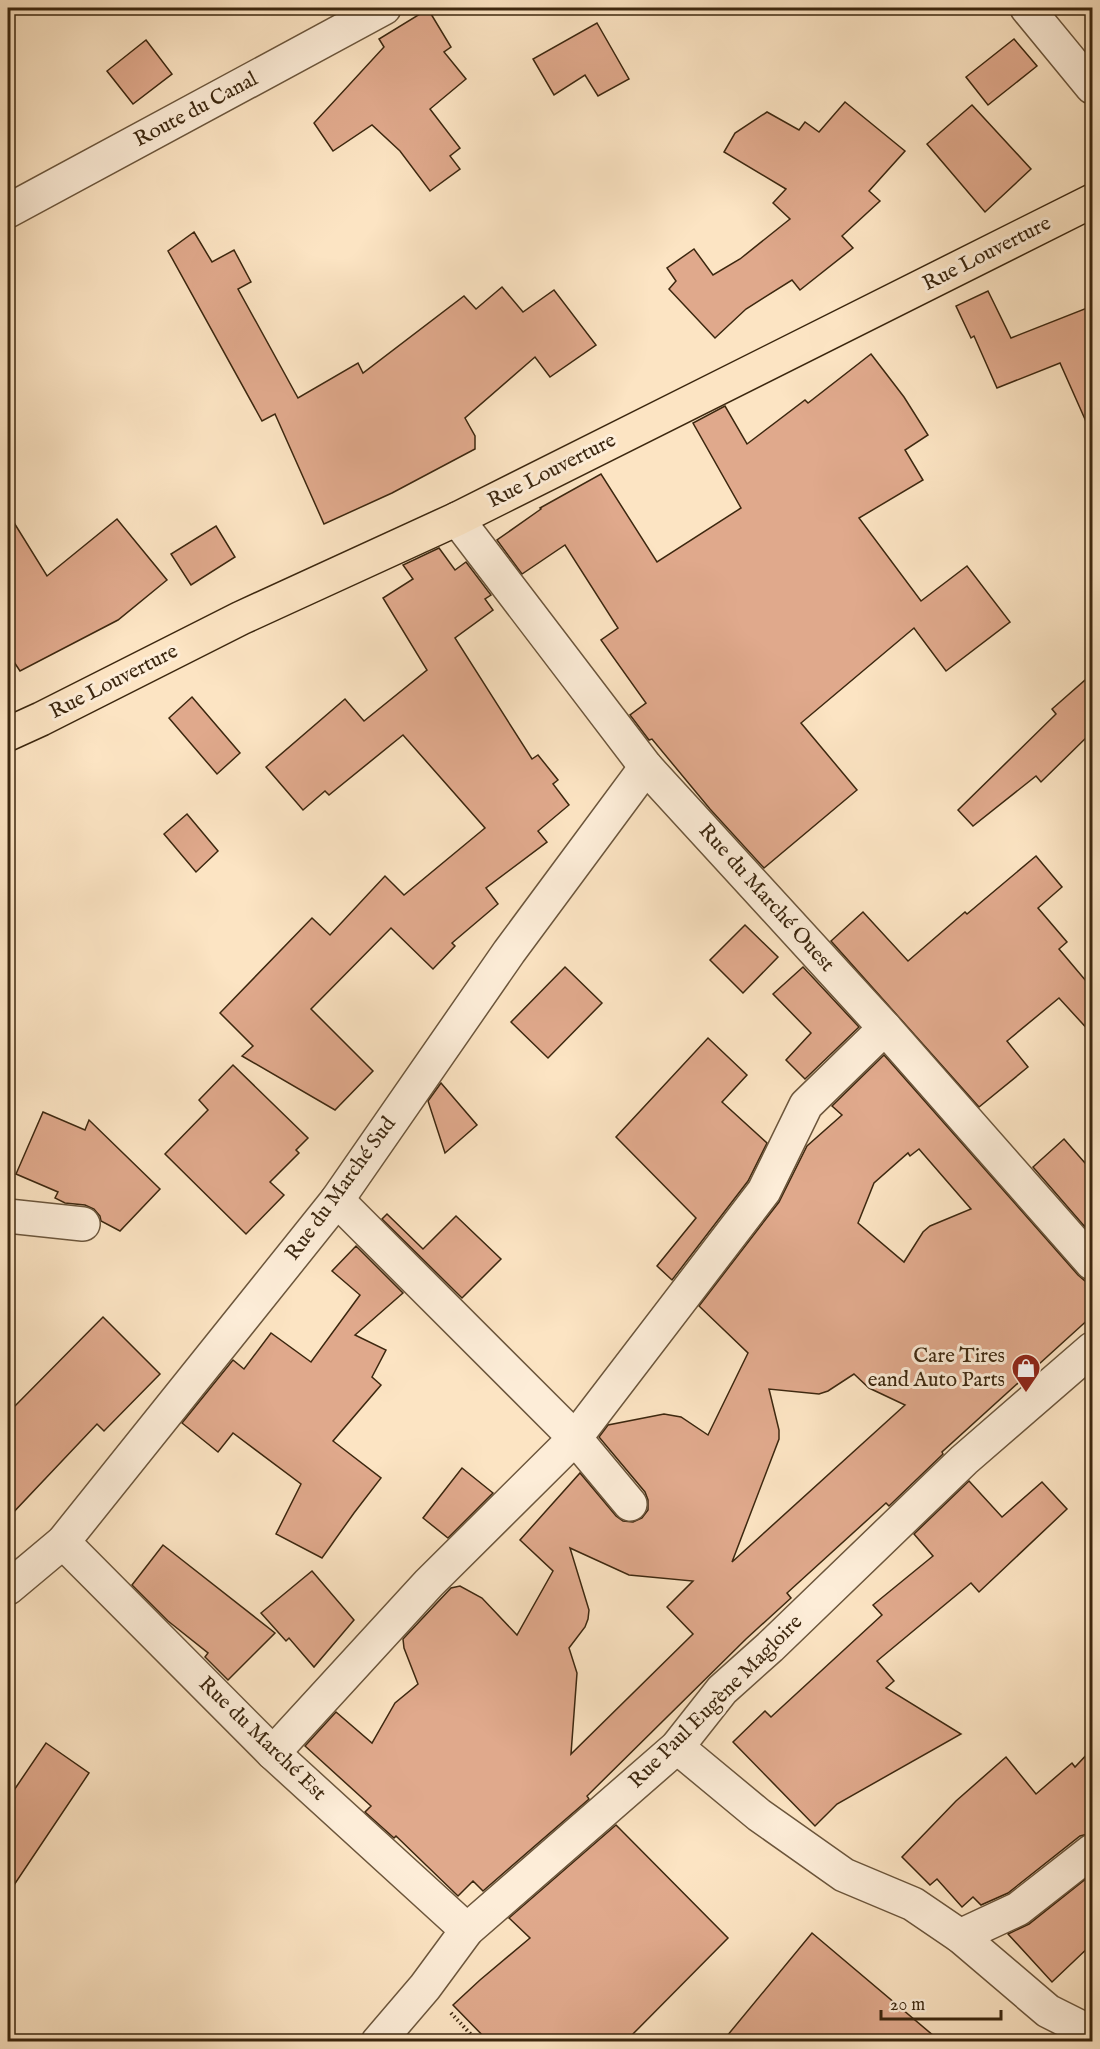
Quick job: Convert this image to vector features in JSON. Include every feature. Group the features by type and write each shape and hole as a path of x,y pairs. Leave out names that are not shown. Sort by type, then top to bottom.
{"main road":[{"name":"Rue Louverture","path":"8,734 241,618 457,519 1092,201"}],"street":[{"name":"Route du Canal","path":"8,211 384,8"},
{"path":"1027,8 1092,87"},
{"name":"Rue du Marché Ouest","path":"457,519 646,767 885,1028 1092,1263"},
{"name":"Rue du Marché Sud","path":"8,1588 63,1542 338,1200 509,952 646,767"},
{"path":"273,1753 429,1583 575,1438 764,1191 806,1104 885,1028"},
{"path":"338,1200 575,1438 630,1504"},
{"path":"8,1216 83,1224"},
{"name":"Rue Paul Eugène Magloire","path":"378,2042 426,1987 467,1930 677,1748 722,1690 770,1647 963,1460 1092,1349"},
{"name":"Rue du Marché Est","path":"63,1542 273,1753 467,1930"},
{"path":"677,1748 759,1815 844,1875 914,1904 960,1936 1048,2010 1092,2033"},
{"path":"960,1936 1018,1909 1092,1851"}],"building":[{"path":"428,9 451,47 444,52 466,79 430,109 460,148 450,156 460,169 430,191 400,151 372,125 333,151 314,123 384,47 379,39"},
{"path":"597,23 629,79 598,96 585,75 554,95 533,59"},
{"path":"1014,39 1037,66 988,105 966,77"},
{"path":"146,40 172,74 133,104 107,71"},
{"path":"845,102 905,151 869,191 880,201 842,236 853,248 800,290 792,280 746,309 715,338 669,289 676,281 667,268 694,249 713,275 740,259 790,219 773,203 786,189 724,152 735,133 767,112 799,130 805,122 819,132"},
{"path":"972,105 1031,169 985,212 927,144"},
{"path":"194,232 212,262 234,250 251,282 238,289 298,398 358,363 363,373 464,296 476,309 502,287 523,312 554,290 596,345 550,377 535,357 465,418 475,436 475,449 392,493 324,524 275,414 262,421 168,251"},
{"path":"988,291 1011,338 1092,306 1092,435 1060,363 997,388 974,336 971,338 956,306"},
{"path":"871,354 904,397 928,435 905,450 923,480 859,518 921,601 967,566 1010,622 946,671 914,628 801,723 857,790 764,868 710,809 652,739 649,740 630,715 646,703 601,640 618,628 565,545 522,574 497,540 540,508 601,474 657,562 741,508 693,423 725,406 747,444 805,400 808,403"},
{"path":"8,513 47,576 117,519 167,580 118,620 20,671 8,653"},
{"path":"216,526 235,557 191,585 171,554"},
{"path":"439,548 455,570 466,562 491,595 485,599 493,610 455,638 532,759 538,755 558,780 553,784 569,805 538,831 547,842 486,888 498,904 452,943 455,946 433,969 391,928 311,1009 373,1071 335,1110 242,1056 253,1046 220,1013 312,918 330,935 385,876 404,895 485,828 403,735 329,795 325,791 303,810 266,767 345,699 364,721 427,670 383,598 413,579 403,565"},
{"path":"1092,674 1092,732 1041,782 1036,776 973,826 958,810 1056,714 1052,709"},
{"path":"192,697 240,753 217,774 169,718"},
{"path":"187,814 218,851 196,872 164,834"},
{"path":"1036,856 1062,887 1038,908 1067,942 1059,949 1092,988 1092,1034 1059,998 1007,1041 1028,1067 979,1107 831,941 863,912 908,961"},
{"path":"745,925 778,957 743,993 710,960"},
{"path":"565,967 602,1003 548,1058 511,1022"},
{"path":"803,967 859,1027 805,1079 786,1060 811,1033 773,994"},
{"path":"708,1038 747,1075 722,1102 767,1143 748,1181 672,1280 657,1266 696,1218 616,1137"},
{"path":"884,1055 1078,1275 1085,1281 1092,1281 1092,1316 942,1452 943,1454 889,1506 886,1503 787,1593 791,1598 746,1639 587,1796 589,1799 483,1891 473,1881 458,1896 396,1836 394,1838 365,1812 371,1806 305,1746 336,1712 372,1743 395,1703 418,1684 404,1648 403,1639 451,1588 460,1586 482,1598 517,1635 553,1571 520,1540 580,1473 616,1516 623,1521 633,1522 642,1518 648,1510 645,1492 599,1437 608,1425 664,1414 681,1417 708,1435 748,1353 699,1306 779,1202 807,1146 842,1115 832,1106","holes":["919,1149 971,1209 930,1226 923,1232 904,1262 858,1223 874,1183 908,1153 910,1156","854,1374 869,1388 905,1405 732,1562 779,1439 769,1389 819,1394 828,1391","570,1548 629,1575 693,1581 667,1607 693,1634 571,1754 577,1673 569,1648 585,1627 589,1610"]},
{"path":"233,1065 308,1138 296,1150 299,1153 270,1182 284,1195 246,1234 165,1154 208,1110 199,1100"},
{"path":"441,1083 477,1125 445,1153 428,1101"},
{"path":"43,1112 85,1130 89,1120 160,1189 120,1231 101,1221 94,1209 85,1205 65,1203 55,1198 58,1192 16,1174"},
{"path":"1064,1139 1092,1171 1092,1235 1033,1167"},
{"path":"387,1214 423,1249 456,1216 501,1259 462,1298 382,1219"},
{"path":"356,1246 403,1293 355,1335 386,1350 372,1377 381,1385 333,1441 381,1478 322,1558 276,1534 301,1484 233,1433 218,1452 182,1423 233,1360 244,1369 271,1333 311,1362 360,1295 332,1271"},
{"path":"103,1317 160,1374 104,1431 97,1424 8,1518 8,1413"},
{"path":"462,1468 493,1493 448,1538 423,1518"},
{"path":"969,1481 1002,1517 1042,1482 1067,1509 979,1592 971,1583 877,1661 894,1681 886,1688 961,1734 837,1804 815,1826 733,1742 765,1711 771,1717 882,1615 873,1605 933,1556 914,1534"},
{"path":"163,1545 275,1633 228,1680 205,1657 208,1653 168,1621 132,1585"},
{"path":"312,1571 354,1620 314,1667 289,1638 286,1641 261,1613"},
{"path":"46,1743 89,1773 8,1894 8,1799"},
{"path":"1092,1749 1092,1833 1080,1836 1008,1893 981,1905 973,1897 962,1907 937,1879 930,1885 902,1857 956,1801 1006,1757 1036,1794 1072,1763 1075,1767"},
{"path":"616,1825 728,1938 625,2042 489,2042 453,2005 530,1938 509,1918"},
{"path":"1092,1874 1092,1944 1052,1982 1008,1934 1029,1924"},
{"path":"812,1933 941,2042 722,2042"}],"place":[{"name":"Care Tires eand Auto Parts","path":"1026,1394"}]}
